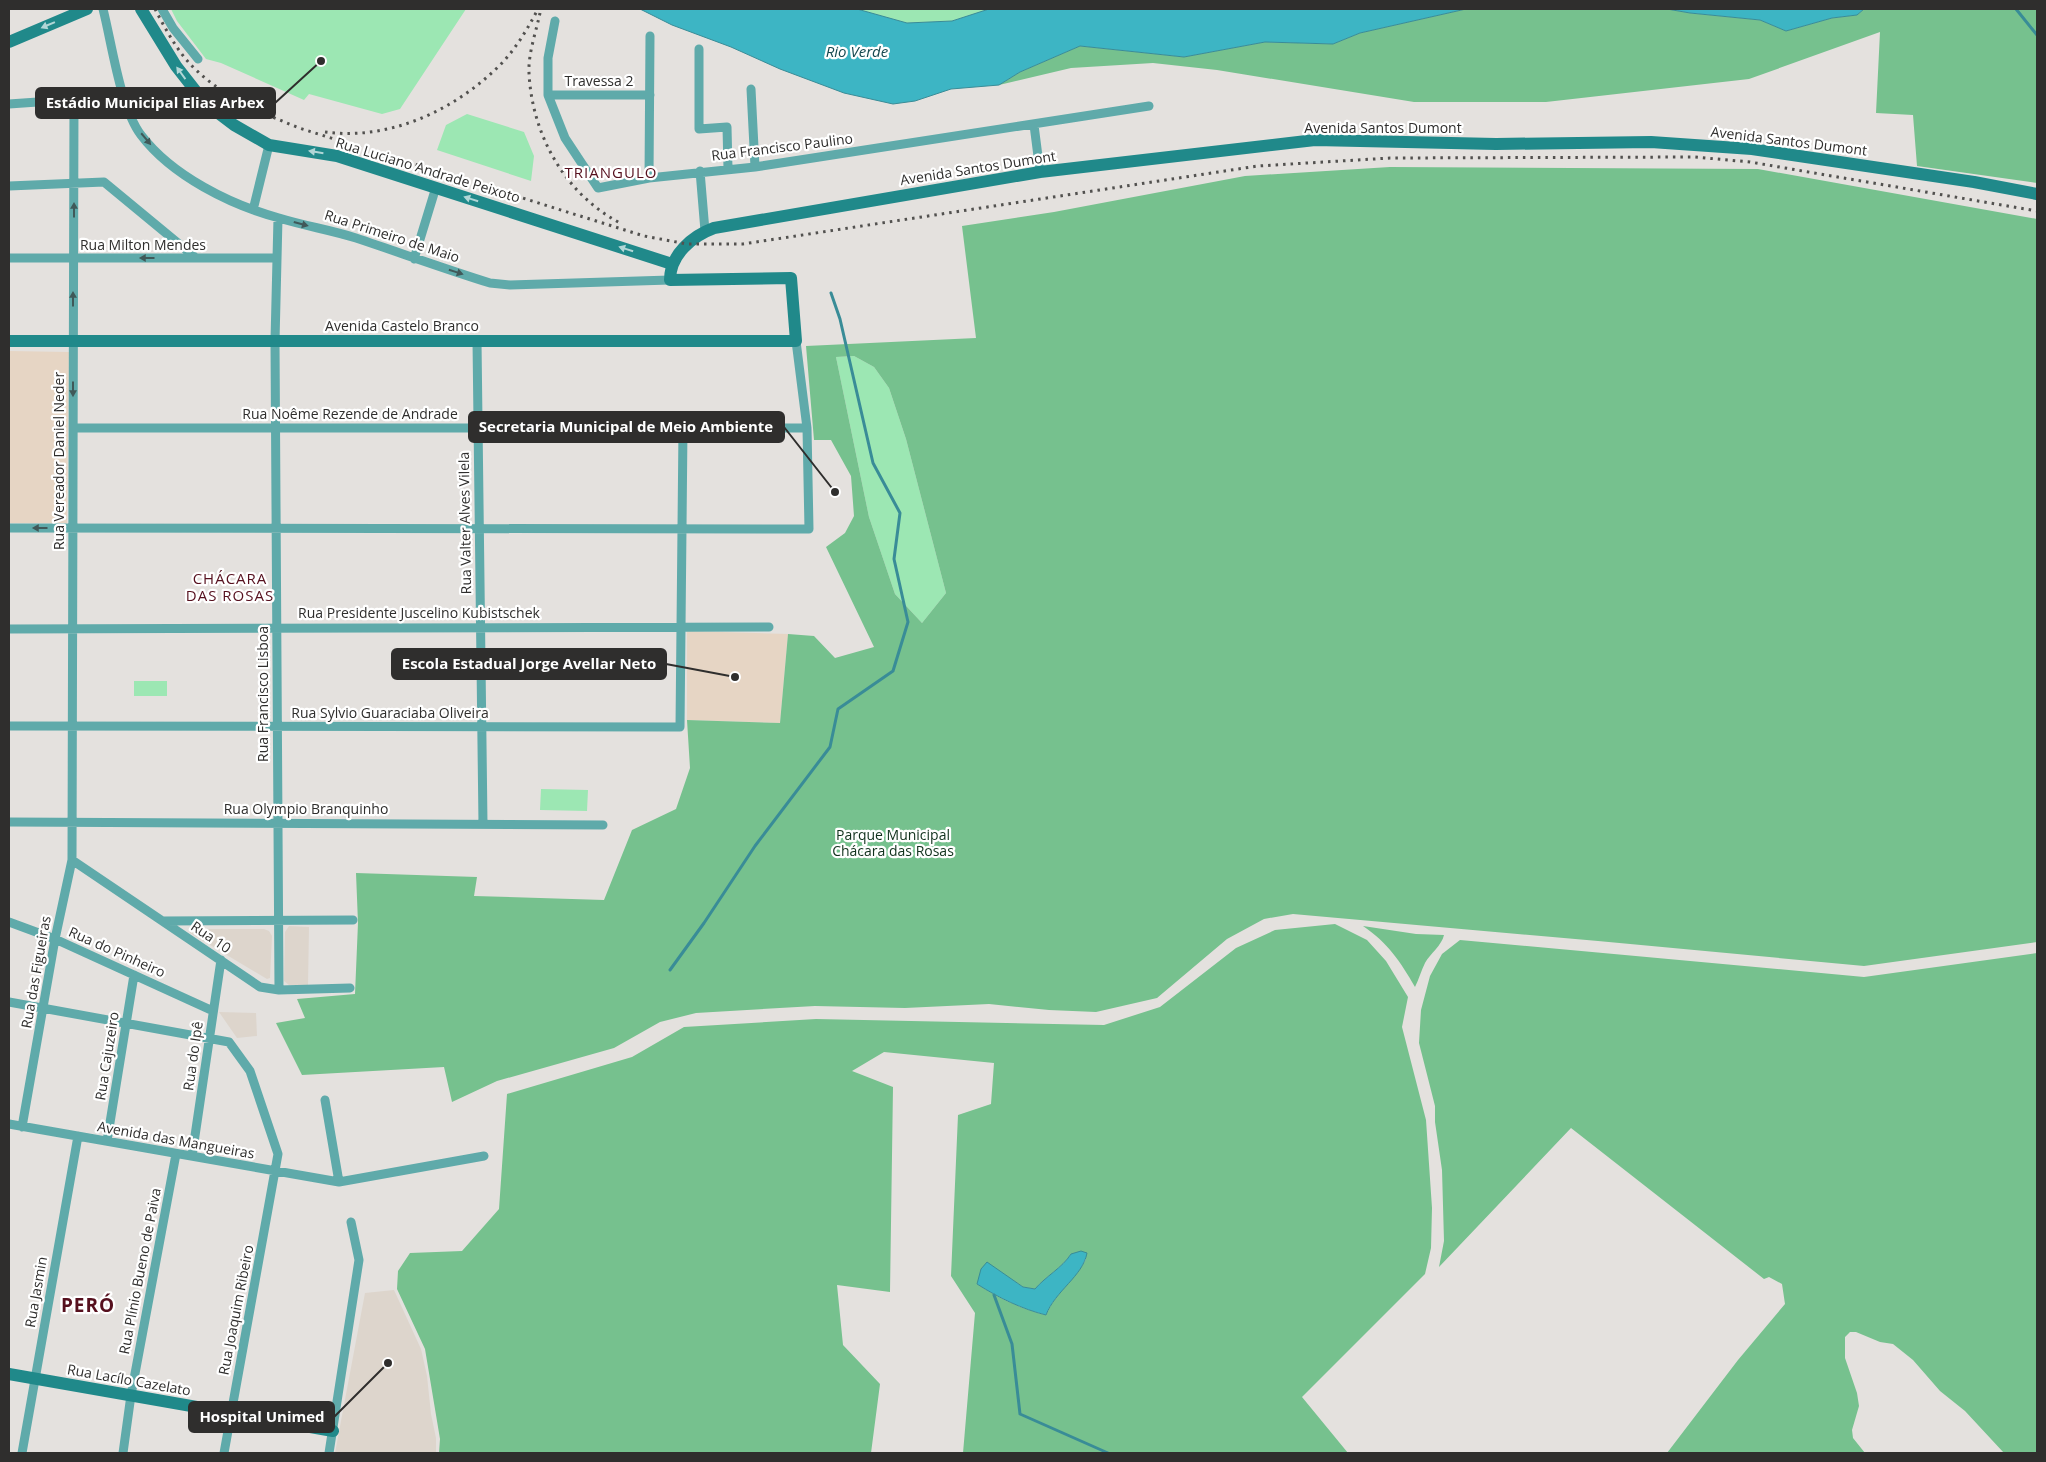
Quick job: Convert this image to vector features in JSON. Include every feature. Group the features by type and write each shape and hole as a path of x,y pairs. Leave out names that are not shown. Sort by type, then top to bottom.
{"street":[{"path":"9,42 71,13 87,9"},
{"name":"Rua Primeiro de Maio","path":"103,9 128,113 141,135 161,157 213,192 278,218 356,238 490,283 510,285 791,278 796,341"},
{"name":"Rua Luciano Andrade Peixoto","path":"142,9 176,66 205,102 234,125 269,145 337,156 672,264"},
{"path":"162,9 173,28 198,59"},
{"name":"Rua Francisco Paulino","path":"555,20 548,58 548,95 565,138 598,188 649,178 700,171 755,167 1149,106"},
{"path":"649,178 650,36"},
{"path":"699,49 700,129 727,127 728,169"},
{"path":"751,88 755,167"},
{"name":"Travessa 2","path":"548,95 650,95"},
{"path":"9,104 124,96"},
{"name":"Rua Vereador Daniel Neder","path":"72,822 74,100"},
{"path":"1034,124 1040,172"},
{"name":"Avenida Santos Dumont","path":"670,280 672,264 687,244 705,231 714,228 1040,172 1315,140 1496,144 1651,142 1752,149 1974,182 2037,194"},
{"path":"254,210 269,145"},
{"path":"700,171 705,231"},
{"path":"9,186 104,182 196,258"},
{"path":"414,259 436,187"},
{"name":"Rua Francisco Lisboa","path":"278,218 275,341 279,990"},
{"path":"172,239 172,258"},
{"name":"Rua Milton Mendes","path":"9,258 277,258"},
{"name":"Avenida Castelo Branco","path":"9,341 796,341"},
{"name":"Rua Valter Alves Vilela","path":"478,341 483,824"},
{"path":"9,528 809,529 807,428 796,341"},
{"name":"Rua Noême Rezende de Andrade","path":"73,428 807,428"},
{"path":"681,626 683,428"},
{"name":"Rua Sylvio Guaraciaba Oliveira","path":"9,726 680,727 681,626"},
{"name":"Rua Presidente Juscelino Kubistschek","path":"9,628 769,627"},
{"name":"Rua Olympio Branquinho","path":"9,822 604,825"},
{"name":"Rua das Figueiras","path":"22,1126 42,1008 72,860 72,822"},
{"name":"Rua 10","path":"72,860 260,987 279,990 350,988"},
{"path":"162,921 352,920"},
{"name":"Rua do Pinheiro","path":"9,922 55,939 213,1011"},
{"name":"Rua do Ipê","path":"192,1156 221,960"},
{"name":"Rua Cajuzeiro","path":"107,1141 134,975"},
{"name":"Rua Joaquim Ribeiro","path":"9,1002 229,1042 250,1071 278,1154 224,1453"},
{"path":"325,1100 339,1182 484,1156"},
{"name":"Avenida das Mangueiras","path":"9,1124 339,1182"},
{"name":"Rua Jasmin","path":"22,1453 78,1136"},
{"name":"Rua Plínio Bueno de Paiva","path":"122,1453 176,1154"},
{"path":"329,1453 359,1260 351,1222"},
{"name":"Rua Lacílo Cazelato","path":"9,1374 333,1431"}],"shaded area":[{"path":"9,351 69,352 67,523 9,523"},
{"path":"687,631 788,634 780,723 687,720"},
{"path":"289,926 309,927 308,985 289,985 284,981 285,932"},
{"path":"189,929 264,929 269,931 272,936 270,978 267,979 190,933"},
{"path":"219,1012 256,1013 257,1036 237,1038"},
{"path":"394,1290 421,1349 436,1438 436,1453 335,1453 365,1293"}],"green space":[{"path":"171,9 466,9 400,109 382,114 309,94 304,100 221,63 206,59 177,21"},
{"path":"857,9 989,9 952,21 907,23"},
{"path":"1466,9 1667,9 1760,20 1786,31 1832,18 1857,15 1864,9 2037,9 2037,183 1917,166 1913,115 1876,113 1880,32 1749,79 1546,102 1414,102 1217,70 1153,63 1071,68 999,85 1020,72 1080,46 1184,57 1265,42 1333,44 1360,33"},
{"path":"467,114 524,132 534,156 531,181 437,150 446,125"},
{"name":"Parque Municipal Chácara das Rosas","path":"1390,167 1758,169 2037,219 2037,942 1864,966 1293,914 1264,919 1227,939 1157,998 1096,1012 1049,1010 989,1004 905,1008 815,1006 696,1013 660,1022 614,1048 497,1081 452,1102 444,1067 302,1075 276,1023 305,1018 297,999 355,994 358,923 356,873 477,877 474,896 604,900 632,830 676,809 690,768 687,720 780,723 788,634 814,636 835,658 874,647 826,547 845,533 854,516 851,476 831,440 814,440 806,346 976,338 962,226 1054,212 1245,176","holes":["854,356 874,367 889,388 906,439 946,593 922,623 895,594 869,517 836,357"]},
{"path":"854,356 874,367 889,388 906,439 946,593 922,623 895,594 869,517 836,357"},
{"path":"134,681 167,681 167,696 134,696"},
{"path":"541,789 588,790 587,811 540,810"},
{"path":"1335,924 1367,940 1386,961 1408,997 1402,1027 1426,1120 1432,1208 1431,1248 1425,1274 1302,1397 1348,1453 963,1453 975,1313 951,1276 958,1115 991,1104 994,1063 884,1052 852,1071 893,1087 890,1292 837,1285 843,1345 880,1384 871,1453 439,1453 440,1439 425,1349 397,1289 398,1271 410,1253 462,1251 499,1209 507,1094 632,1057 684,1027 816,1019 1104,1025 1160,1007 1236,948 1275,930","holes":["1071,1254 1086,1259 1054,1300 1046,1315 1010,1303 977,1284 987,1263 1023,1287 1035,1289 1063,1264"]},
{"path":"1363,926 1416,934 1444,935 1425,963 1415,987 1393,953 1380,939"},
{"path":"1460,940 1864,977 2037,953 2037,1453 2004,1453 1965,1411 1940,1391 1913,1360 1893,1344 1880,1342 1856,1332 1850,1332 1845,1337 1845,1358 1857,1393 1859,1406 1852,1430 1853,1438 1865,1453 1667,1453 1738,1360 1785,1304 1782,1284 1769,1277 1764,1279 1571,1128 1439,1267 1444,1241 1442,1170 1435,1122 1435,1106 1419,1043 1421,1010 1430,976 1442,954"}],"water":[{"name":"Rio Verde","path":"640,9 857,9 907,23 952,21 989,9 1466,9 1360,33 1333,44 1265,42 1184,57 1080,46 1020,72 999,85 951,89 915,101 893,104 844,93 780,69 731,47 672,25"},
{"path":"1667,9 1864,9 1857,15 1832,18 1786,31 1760,20"},
{"path":"1081,1251 1087,1253 1080,1269 1050,1306 1046,1315 1011,1303 977,1284 981,1269 987,1262 1023,1287 1035,1289 1063,1264 1071,1254"}],"waterway":[{"path":"2016,9 2037,35"},
{"path":"670,970 755,846 830,747 838,709 893,671 908,622 894,559 900,513 873,463 840,319 831,293"},
{"path":"994,1295 1012,1344 1020,1414 1108,1453"}],"railway":[{"path":"155,9 177,47 193,67 229,95 270,116 299,128 644,236 687,244 743,244 1258,166 1390,158 1695,157 1750,162 2037,211"},
{"path":"325,132 350,134 398,126 444,107 484,80 502,63 522,37 538,9"},
{"path":"540,13 529,66 532,96 537,119 555,160 568,179 600,211 620,223"}],"place":[{"name":"Estádio Municipal Elias Arbex","path":"321,61"},
{"name":"Secretaria Municipal de Meio Ambiente","path":"835,492"},
{"name":"Escola Estadual Jorge Avellar Neto","path":"735,677"},
{"name":"Hospital Unimed","path":"388,1363"}],"district":[{"name":"TRIANGULO","path":"611,173"},
{"name":"CHÁCARA DAS ROSAS","path":"230,588"},
{"name":"PERÓ","path":"88,1305"}]}
